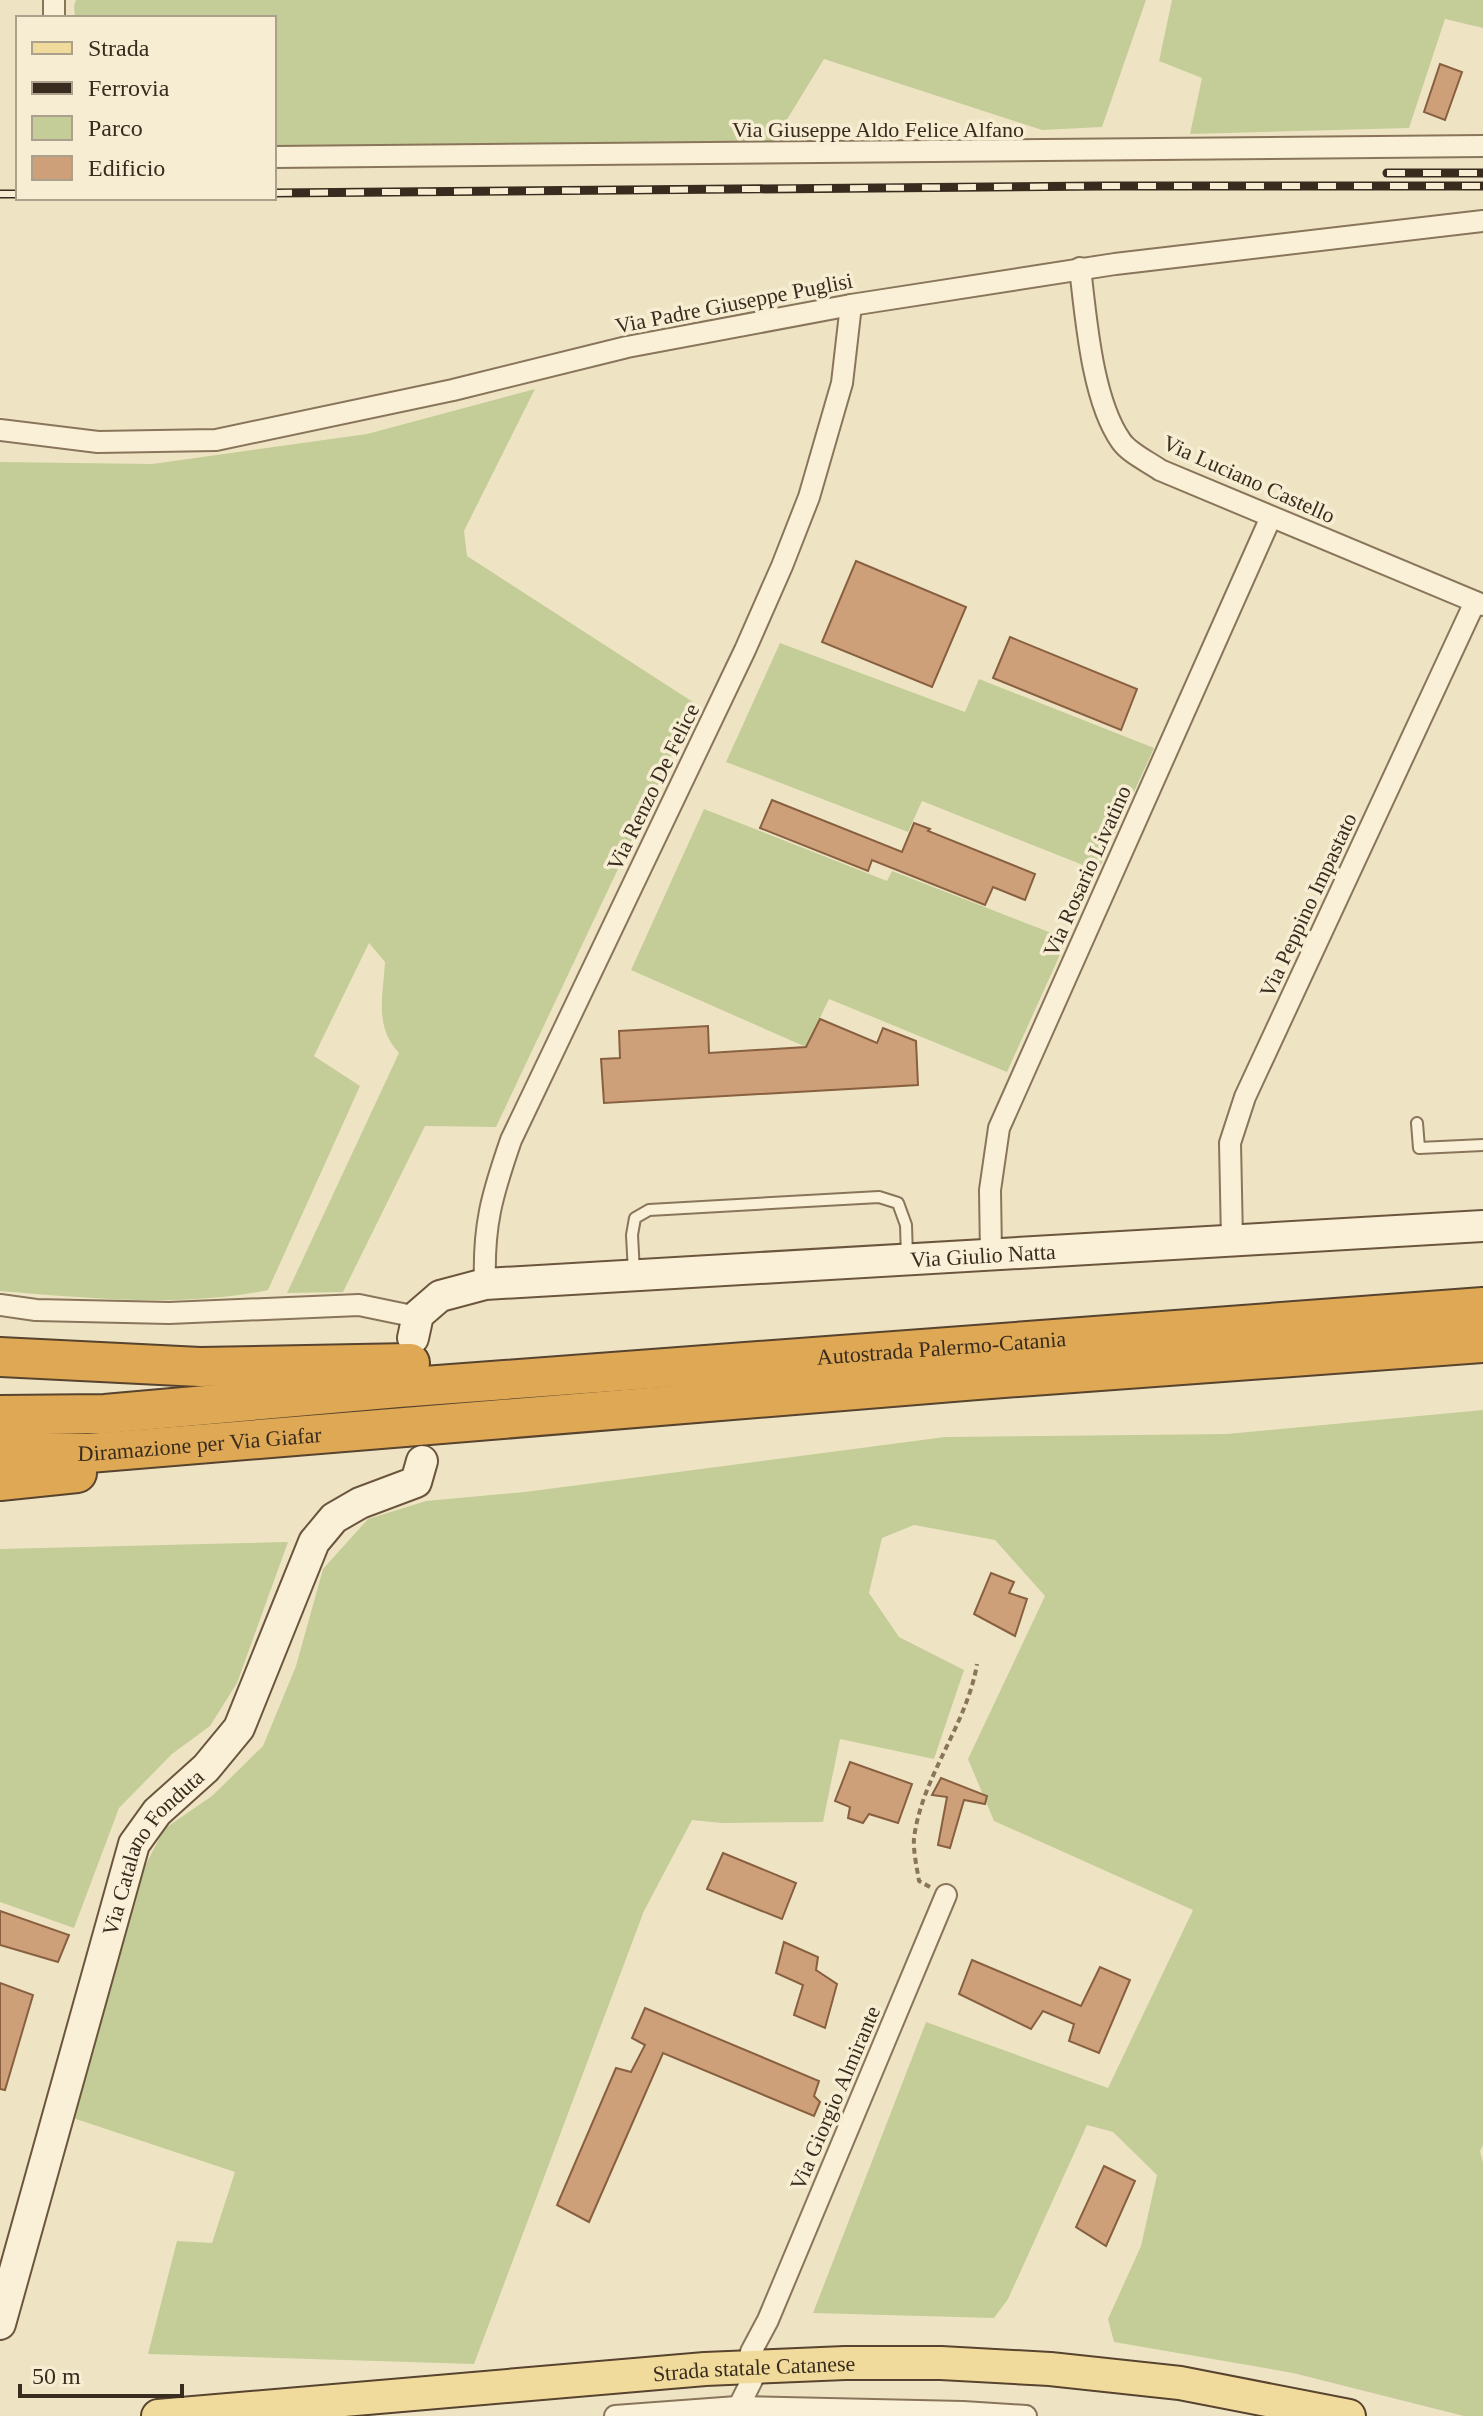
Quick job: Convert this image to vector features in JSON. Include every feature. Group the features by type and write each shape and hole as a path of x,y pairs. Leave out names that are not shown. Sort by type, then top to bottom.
{"highway":[{"name":"Autostrada Palermo-Catania","path":"398,1388 1483,1307"},
{"name":"Autostrada Palermo-Catania","path":"400,1425 1483,1343"},
{"path":"0,1357 200,1367 479,1361 583,1355 748,1362"},
{"path":"0,1481 977,1380"},
{"name":"Diramazione per Via Giafar","path":"0,1415 105,1414 398,1388"},
{"name":"Diramazione per Via Giafar","path":"0,1451 89,1453 400,1425"}],"main road":[{"name":"Strada statale Catanese","path":"158,2416 705,2369 845,2363 941,2363 1050,2369 1180,2383 1349,2416"}],"street":[{"name":"Via Giuseppe Aldo Felice Alfano","path":"276,157 1483,146"},
{"name":"Via Padre Giuseppe Puglisi","path":"0,430 98,442 216,440 453,390 627,347 851,305 1080,268 1483,221"},
{"name":"Via Luciano Castello","path":"1080,268 1086,319 1104,407 1122,443 1160,470 1479,604"},
{"name":"Via Renzo De Felice","path":"485,1284 487,1218 511,1140 745,650 809,497 842,383 851,305"},
{"name":"Via Rosario Livatino","path":"991,1254 990,1190 999,1128 1271,517"},
{"name":"Via Peppino Impastato","path":"1232,1240 1230,1143 1245,1097 1479,604"},
{"name":"Via Giulio Natta","path":"415,1328 440,1296 485,1284 1483,1226"},
{"path":"0,1305 36,1310 169,1313 359,1305 415,1328"},
{"name":"Via Catalano Fonduta","path":"0,2324 134,1844 157,1812 206,1768 239,1728 314,1542 334,1518 347,1510 416,1482 422,1461"},
{"name":"Via Giorgio Almirante","path":"756,2353 946,1895"},
{"path":"736,2412 747,2380"},
{"path":"615,2416 736,2412 1026,2416"}],"lane":[{"path":"1417,1123 1419,1148 1483,1145"},
{"path":"634,1275 632,1235 635,1218 649,1210 680,1208 879,1197 898,1203 906,1225 907,1259"}],"path":[{"path":"946,1895 919,1881 914,1840 929,1783 974,1683 977,1664"}],"green space":[{"path":"76,0 1146,0 1102,127 1042,130 824,59 772,144 318,147 276,145 276,16 75,16"},
{"path":"1172,0 1483,0 1483,28 1445,19 1409,128 1190,134 1202,78 1159,61"},
{"path":"535,389 464,531 467,556 696,704 496,1127 425,1126 343,1292 287,1293 399,1053 391,1043 383,1022 385,962 369,943 314,1056 360,1086 268,1290 168,1300 100,1299 0,1291 0,462 152,464 367,434"},
{"path":"780,643 965,712 979,679 1154,748 1098,871 922,801 908,832 726,762"},
{"path":"704,809 887,881 892,871 1067,939 1007,1072 829,999 806,1047 631,970"},
{"path":"1483,1410 1483,2145 1480,2151 1483,2163 1483,2416 1464,2416 1293,2373 1114,2342 1108,2319 1141,2246 1157,2175 1113,2132 1087,2125 1008,2299 994,2318 813,2313 926,2022 1108,2088 1193,1910 994,1821 968,1759 1045,1596 995,1540 914,1525 882,1538 869,1593 899,1637 964,1670 934,1759 840,1739 823,1822 722,1823 692,1820 644,1911 474,2364 148,2354 177,2241 212,2243 235,2172 73,2118 143,1870 164,1829 212,1796 263,1746 296,1666 323,1569 368,1519 426,1501 525,1492 945,1437 1227,1434"},
{"path":"288,1542 237,1683 210,1726 172,1754 119,1808 74,1928 0,1902 0,1549"}],"building":[{"path":"1440,64 1462,72 1445,120 1424,112"},
{"path":"856,561 966,607 932,687 822,642"},
{"path":"1010,637 1137,689 1121,730 993,678"},
{"path":"772,800 902,852 914,823 1035,874 1025,900 993,887 985,905 872,860 868,871 760,828"},
{"path":"820,1019 877,1043 883,1028 916,1041 918,1085 604,1103 601,1059 620,1058 619,1031 708,1026 709,1053 806,1047"},
{"path":"991,1573 1014,1582 1009,1593 1027,1599 1015,1636 974,1614"},
{"path":"850,1762 912,1784 898,1823 869,1814 863,1823 848,1818 850,1807 835,1801"},
{"path":"941,1778 987,1796 985,1804 964,1800 950,1848 938,1845 947,1797 932,1795"},
{"path":"723,1853 796,1883 782,1919 707,1889"},
{"path":"0,1911 69,1935 58,1962 0,1945"},
{"path":"784,1942 818,1957 816,1970 837,1984 825,2028 794,2015 803,1985 776,1973"},
{"path":"972,1960 1081,2006 1100,1967 1130,1980 1099,2053 1069,2041 1074,2024 1043,2011 1031,2029 959,1994"},
{"path":"0,1983 33,1995 5,2090 0,2089"},
{"path":"645,2008 819,2081 814,2096 820,2102 814,2116 663,2053 589,2222 557,2205 616,2068 631,2072 645,2045 632,2038"},
{"path":"1104,2166 1135,2181 1106,2246 1076,2227"}],"railway":[{"path":"1387,173 1483,173"},
{"path":"276,193 1483,186"},
{"path":"0,194 16,194"}]}
